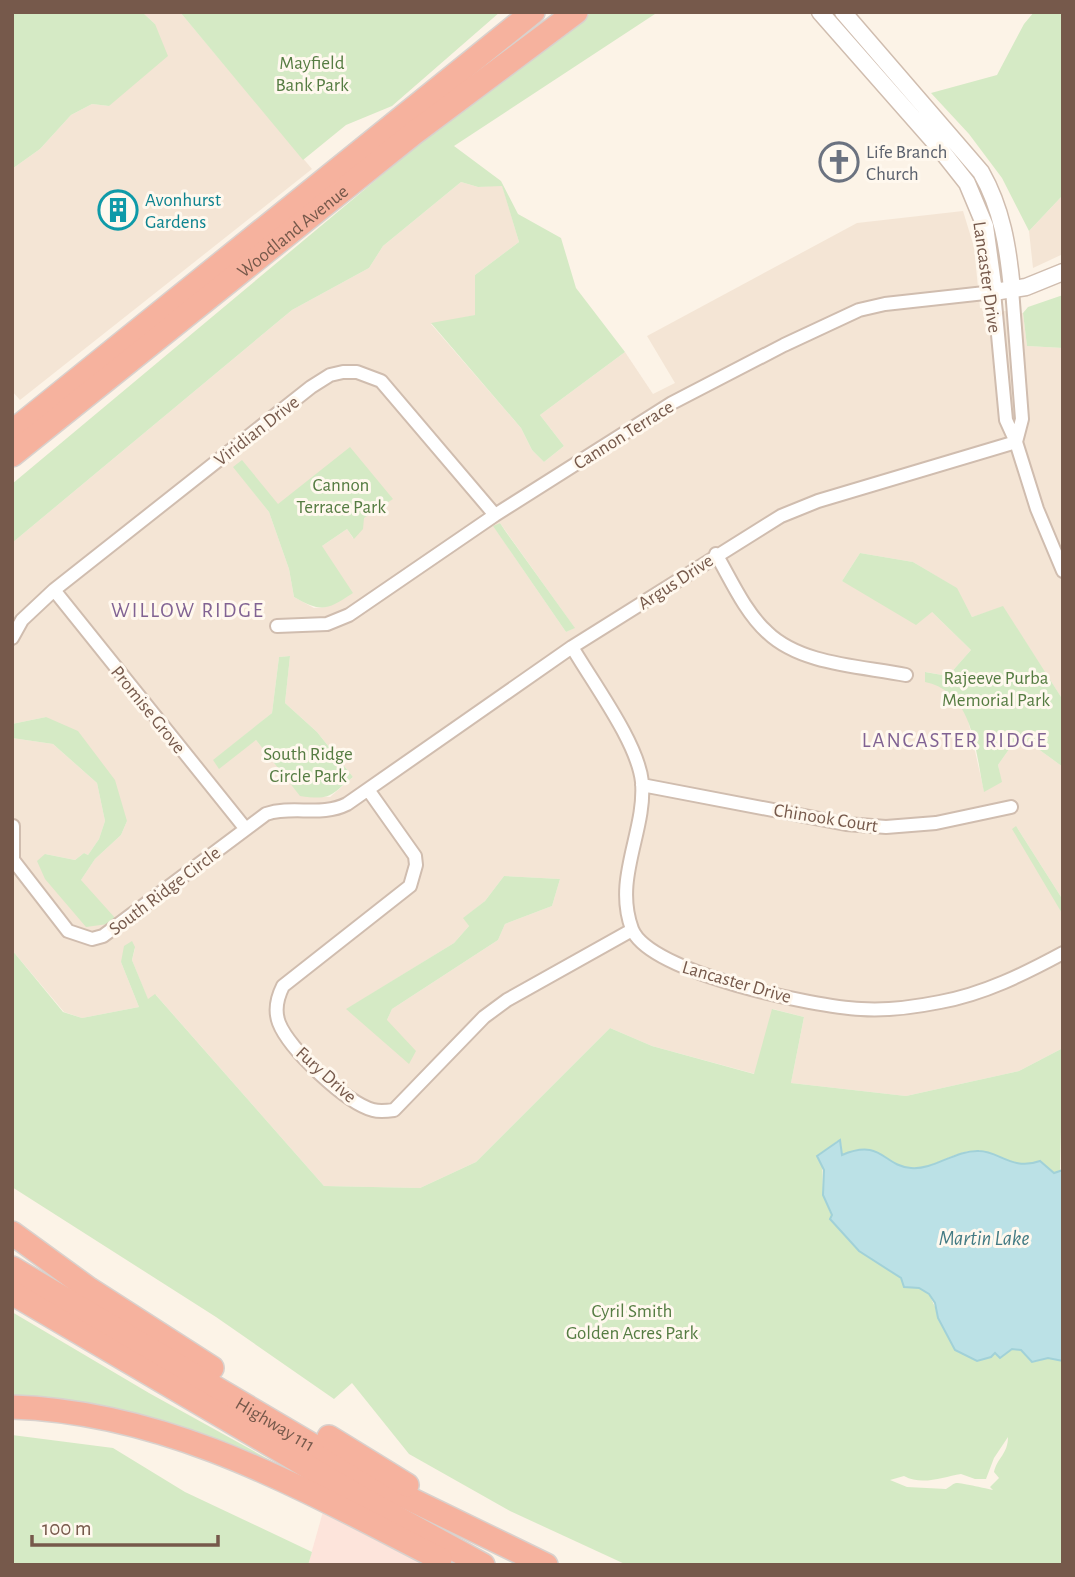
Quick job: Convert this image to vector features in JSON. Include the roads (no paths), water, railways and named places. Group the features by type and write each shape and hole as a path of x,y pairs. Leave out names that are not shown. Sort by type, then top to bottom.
{"highway":[{"name":"Woodland Avenue","path":"12,432 533,12"},
{"name":"Woodland Avenue","path":"12,455 414,133 576,12"},
{"path":"12,469 169,331"},
{"path":"12,1233 153,1332 381,1467 452,1518"},
{"name":"Highway 111","path":"12,1268 373,1481 546,1565"},
{"name":"Highway 111","path":"12,1293 363,1499 483,1565"},
{"path":"12,1407 103,1415 202,1444 451,1565"}],"street":[{"name":"Lancaster Drive","path":"820,12 967,183 985,226 1006,420 1016,442 1037,509 1063,570"},
{"name":"Lancaster Drive","path":"843,12 981,172 991,190 1004,227 1012,289 1022,419 1016,442"},
{"path":"994,292 1012,289 1063,272"},
{"name":"Cannon Terrace","path":"277,626 327,624 349,615 495,515 672,403 832,322 885,304 994,292"},
{"name":"Viridian Drive","path":"12,638 22,620 54,590 311,387 330,375 357,372 388,387 495,515"},
{"path":"1001,388 1018,386"},
{"name":"Argus Drive","path":"369,791 572,647 716,554 781,516 818,501 1016,442"},
{"path":"716,554 753,617 782,644 809,656 906,675"},
{"name":"Promise Grove","path":"54,590 245,828"},
{"path":"572,647 632,749 642,785 626,875 632,930"},
{"name":"Chinook Court","path":"642,785 846,824 886,827 936,823 1011,807"},
{"name":"South Ridge Circle","path":"13,826 13,860 68,931 92,939 115,930 266,814 286,808 335,810 369,791"},
{"name":"Fury Drive","path":"369,791 415,856 416,865 410,886 283,986 277,998 277,1014 285,1034 317,1071 360,1105 373,1110 394,1110 484,1017 507,1000 632,930"},
{"name":"Lancaster Drive","path":"632,930 643,943 664,958 691,971 819,1004 862,1009 901,1008 973,994 1024,974 1063,953"}],"water":[{"name":"Martin Lake","path":"840,1140 842,1155 855,1151 874,1151 894,1163 911,1168 928,1166 961,1154 979,1151 1021,1164 1040,1161 1054,1173 1063,1170 1063,1361 1048,1358 1032,1362 1021,1350 1012,1349 1000,1358 995,1353 977,1361 955,1350 929,1294 919,1288 904,1287 901,1278 859,1251 830,1219 832,1215 823,1195 824,1170 817,1156"}],"place":[{"name":"Life Branch Church","path":"839,162"},
{"name":"Avonhurst Gardens","path":"118,210"}],"district":[{"name":"WILLOW RIDGE","path":"188,610"},
{"name":"LANCASTER RIDGE","path":"955,740"}],"park label":[{"name":"Mayfield Bank Park","path":"312,73"},
{"name":"Cannon Terrace Park","path":"341,495"},
{"name":"Rajeeve Purba Memorial Park","path":"996,688"},
{"name":"South Ridge Circle Park","path":"308,764"},
{"name":"Cyril Smith Golden Acres Park","path":"632,1321"}]}
